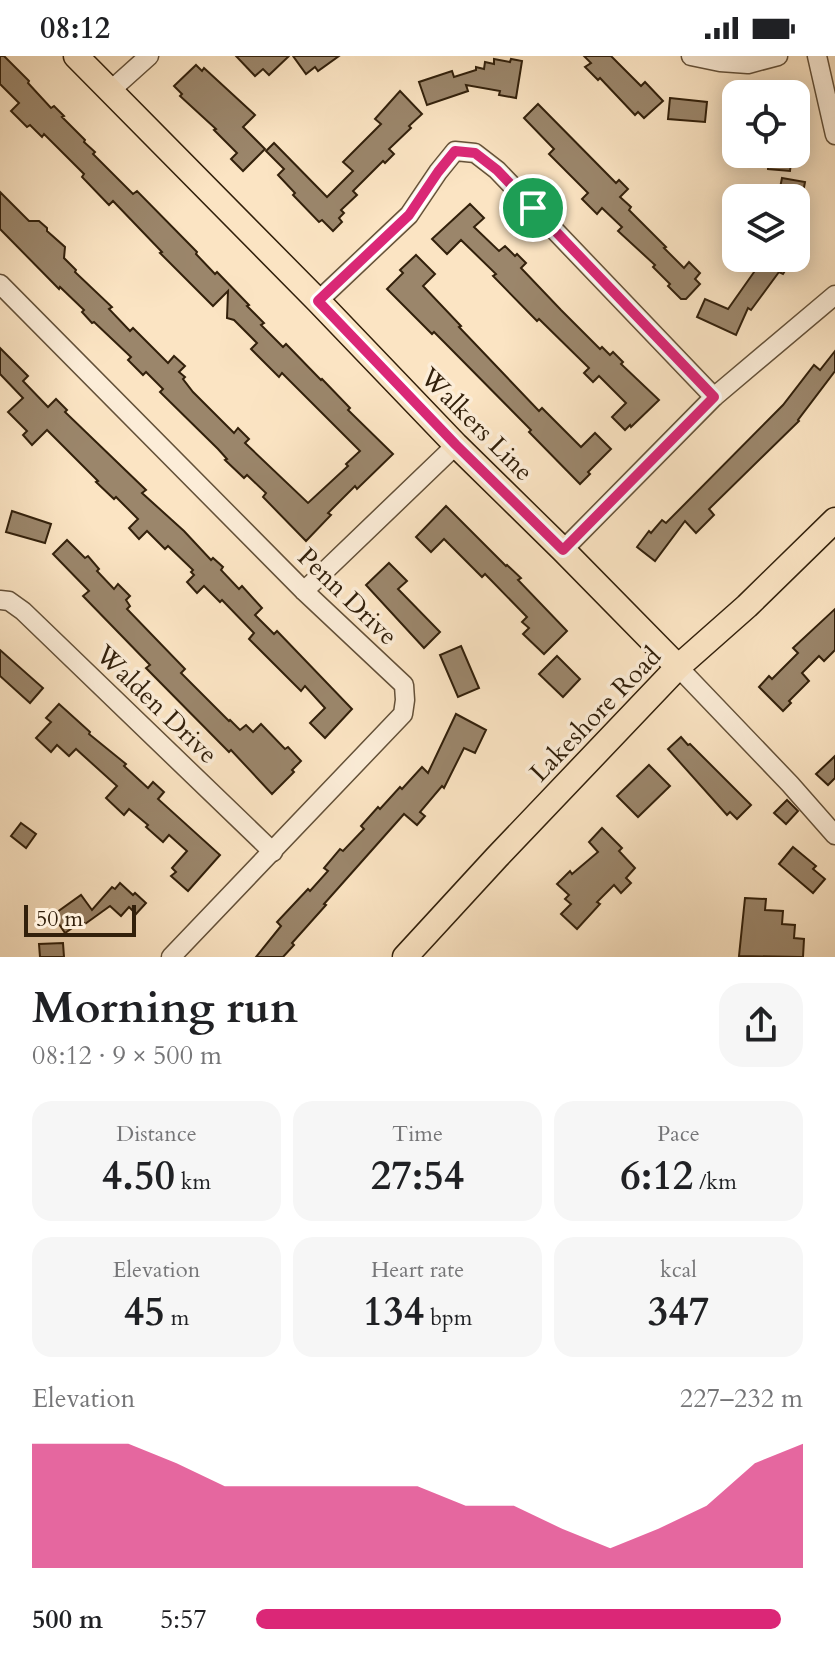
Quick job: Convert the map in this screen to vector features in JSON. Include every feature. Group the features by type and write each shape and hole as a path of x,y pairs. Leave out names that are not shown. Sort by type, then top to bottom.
{"main road":[{"name":"Walkers Line","path":"76,56 678,667"},
{"name":"Lakeshore Road","path":"405,957 678,667 747,606 835,520"}],"street":[{"path":"110,91 149,56"},
{"path":"691,56 748,64 778,56"},
{"path":"817,56 835,135"},
{"path":"318,301 409,215 455,151 475,153 497,170 714,397"},
{"name":"Penn Drive","path":"0,284 304,591 404,685 403,714 171,957"},
{"path":"563,550 714,397 835,295"},
{"path":"304,591 456,445"},
{"name":"Walden Drive","path":"0,600 9,601 23,611 273,852"},
{"name":"Walkers Line","path":"678,667 835,835"}],"building":[{"path":"0,56 4,56 29,81 51,108 54,106 64,116 95,152 93,154 133,194 137,191 215,274 217,272 249,305 264,323 261,325 322,379 350,408 348,410 393,454 328,513 331,515 306,541 263,497 266,493 225,460 218,449 160,392 163,389 146,372 143,375 128,360 131,357 92,323 82,312 84,310 0,229 0,192 29,221 39,221 65,247 64,258 112,307 109,309 130,331 133,328 168,363 174,356 185,366 179,372 193,392 234,433 238,428 249,439 245,443 308,503 360,451 282,373 279,377 251,349 257,343 234,320 227,318 228,291 213,306 113,201 109,205 82,177 84,174 44,134 42,137 30,125 27,127 11,111 19,103 0,84"},
{"path":"236,56 289,56 269,75 263,69 255,76"},
{"path":"293,56 339,56 318,71 315,67 306,74"},
{"path":"584,56 611,56 641,86 645,82 663,101 644,118 638,112 635,115 600,78 598,80 585,67 591,63"},
{"path":"494,59 522,61 516,98 499,95 500,91 466,85 468,91 427,105 419,82 452,71 454,77 476,70 476,67 484,69 485,62 494,64"},
{"path":"196,65 202,71 204,68 255,115 243,127 265,149 243,171 231,159 237,153 180,96 182,94 174,86"},
{"path":"400,91 422,114 389,149 394,154 353,191 357,195 341,210 344,213 339,218 342,222 333,231 322,220 319,222 293,195 295,193 278,175 284,169 266,151 274,143 327,197 353,171 343,162 381,124 375,119"},
{"path":"670,98 707,102 705,122 668,119"},
{"path":"538,104 616,183 619,180 628,189 620,197 664,248 684,268 689,262 700,273 695,279 700,284 686,299 681,299 668,286 670,284 653,267 655,265 618,231 622,227 602,208 597,214 582,199 588,193 549,154 554,149 524,118"},
{"path":"768,168 790,168 790,171"},
{"path":"782,178 805,182 805,184 781,184"},
{"path":"470,204 484,218 474,227 499,251 505,246 515,256 517,254 526,263 521,268 561,310 600,349 602,347 610,355 613,352 623,362 621,364 659,400 631,427 625,430 612,417 626,403 599,376 593,382 584,373 589,368 539,319 537,321 461,240 447,254 432,239"},
{"path":"416,255 435,274 423,286 539,411 542,408 581,447 595,433 611,449 580,484 444,342 387,289 403,273 400,270"},
{"path":"754,272 779,272 751,310 748,308 736,335 697,317 705,299 728,309"},
{"path":"0,348 28,376 23,381 48,407 56,399 67,410 65,412 146,490 142,493 211,560 213,558 223,567 221,570 239,589 242,586 262,608 255,615 274,634 277,631 352,709 325,738 310,723 325,708 305,686 301,691 249,639 254,633 222,600 220,602 204,586 197,593 187,582 194,575 193,570 147,531 139,539 129,528 138,519 96,482 47,430 32,445 23,435 27,431 8,412 23,398 0,374"},
{"path":"835,351 835,371 799,421 709,509 714,515 696,533 685,521 655,561 637,547 649,531 651,533 662,520 666,523 783,405 814,365 820,370"},
{"path":"446,506 521,578 518,580 567,631 544,654 523,634 529,628 522,622 527,617 485,574 482,577 444,539 431,552 416,537"},
{"path":"12,511 51,524 45,543 6,532"},
{"path":"67,540 85,558 88,556 114,589 118,584 130,596 126,600 130,606 127,609 185,669 181,673 229,721 240,730 246,725 253,732 261,724 301,761 272,794 146,668 150,665 83,596 89,591 53,554"},
{"path":"389,563 407,581 398,589 440,632 424,648 366,585"},
{"path":"835,609 835,650 824,661 819,656 802,673 809,681 783,711 759,687 769,676 772,679 798,653 793,648"},
{"path":"461,646 479,688 458,697 440,655"},
{"path":"0,650 43,688 30,703 0,676"},
{"path":"557,656 580,679 563,697 539,674"},
{"path":"59,704 148,788 153,782 164,792 158,799 220,855 188,891 171,876 176,872 172,868 187,851 169,835 163,842 129,809 124,815 106,798 117,786 76,749 69,756 57,745 51,752 36,738 51,722 46,718"},
{"path":"456,714 486,730 475,753 464,748 444,788 442,786 420,812 425,816 417,825 404,814 324,904 283,957 256,957 281,926 277,922 328,871 324,868 340,849 343,851 364,829 361,826 378,807 380,809 400,787 402,789 422,767 428,773"},
{"path":"681,737 751,805 737,819 730,812 727,815 668,749"},
{"path":"835,756 835,778 828,785 816,774"},
{"path":"649,765 670,786 638,817 617,796"},
{"path":"787,800 798,811 786,824 774,813"},
{"path":"21,823 36,834 26,848 11,836"},
{"path":"602,828 622,848 619,851 635,868 626,878 631,883 621,893 614,885 577,929 561,914 571,904 565,899 569,895 557,884 598,852 589,842"},
{"path":"793,847 816,866 813,869 825,879 813,893 779,864"},
{"path":"120,883 146,903 136,914 129,907 121,916 110,906 85,924 82,921 65,933 53,915 81,895 92,910 112,887 115,889"},
{"path":"745,898 766,899 765,910 783,911 782,924 795,925 794,938 804,939 803,957 739,956"},
{"path":"63,943 64,957 40,957 39,944"}],"route":[{"path":"455,151 475,153 497,170 533,208 714,397 563,550 456,445 318,301 409,215 455,151"}]}
